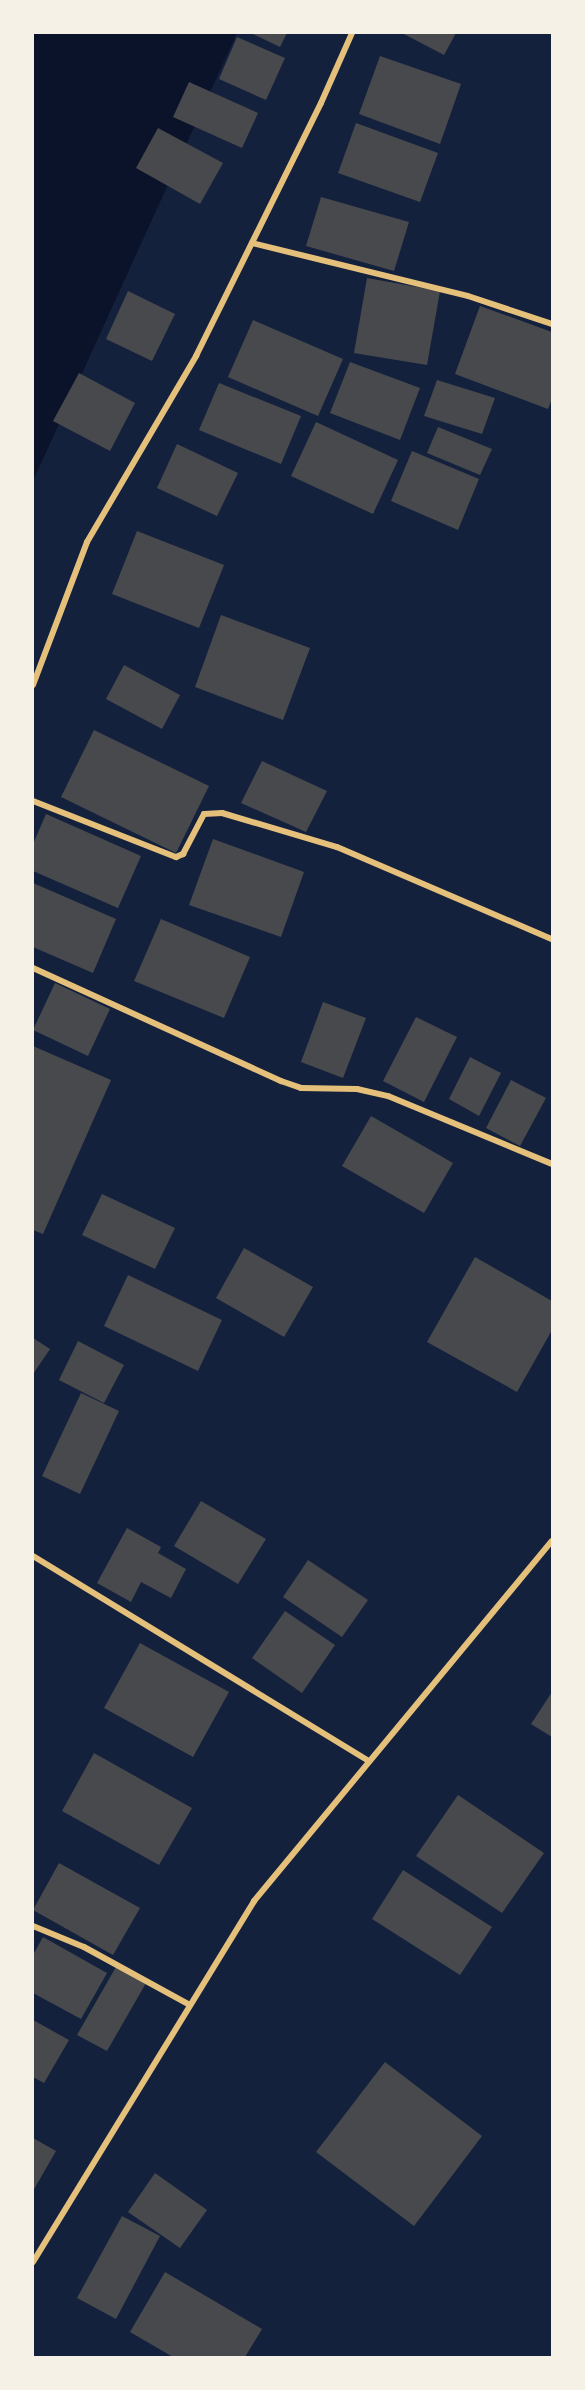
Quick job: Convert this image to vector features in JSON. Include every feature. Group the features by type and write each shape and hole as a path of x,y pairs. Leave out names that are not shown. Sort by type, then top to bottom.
{"street":[{"path":"33,685 87,542 196,356 352,33"},
{"path":"252,243 468,296 552,324"},
{"path":"33,801 176,857 187,848 204,814 222,813 337,848 552,939"},
{"path":"33,968 280,1081 301,1088 357,1089 388,1096 552,1164"},
{"path":"33,2262 254,1901 367,1760 552,1541"},
{"path":"33,1556 367,1760"},
{"path":"33,1926 84,1947 190,2005"}],"water":[{"path":"33,33 237,33 33,481"}],"building":[{"path":"251,33 287,33 280,47"},
{"path":"402,33 456,33 444,55"},
{"path":"237,37 285,58 266,100 219,79"},
{"path":"380,56 461,84 440,144 359,114"},
{"path":"189,82 258,113 242,148 173,117"},
{"path":"356,123 438,153 420,202 338,173"},
{"path":"158,128 223,163 200,204 136,168"},
{"path":"321,197 409,222 394,271 306,246"},
{"path":"367,278 440,291 427,365 354,353"},
{"path":"128,291 175,314 152,361 106,339"},
{"path":"480,306 552,332 552,399 548,409 455,374"},
{"path":"253,320 343,359 318,416 228,377"},
{"path":"350,362 420,388 400,440 330,413"},
{"path":"79,373 135,403 110,451 53,421"},
{"path":"437,380 495,398 482,434 424,416"},
{"path":"219,383 301,416 281,464 199,430"},
{"path":"316,422 398,460 373,514 291,476"},
{"path":"438,427 492,449 480,475 427,453"},
{"path":"177,444 238,473 217,516 157,488"},
{"path":"412,451 479,479 458,530 391,501"},
{"path":"137,531 224,565 199,628 112,594"},
{"path":"221,615 310,648 283,720 195,687"},
{"path":"124,665 180,695 162,729 106,699"},
{"path":"94,730 209,786 176,853 61,797"},
{"path":"262,761 327,791 306,832 241,803"},
{"path":"46,814 141,856 118,908 33,871 33,844"},
{"path":"213,839 304,872 281,937 189,905"},
{"path":"33,883 116,919 93,973 33,947"},
{"path":"161,919 250,957 224,1018 134,981"},
{"path":"55,983 110,1009 88,1056 33,1030"},
{"path":"323,1002 366,1018 343,1078 301,1062"},
{"path":"416,1017 457,1037 424,1102 383,1081"},
{"path":"33,1046 111,1080 43,1234 33,1230"},
{"path":"470,1057 501,1073 479,1116 449,1099"},
{"path":"511,1080 546,1098 520,1146 486,1128"},
{"path":"371,1116 453,1163 424,1213 342,1166"},
{"path":"102,1194 175,1228 155,1269 82,1235"},
{"path":"244,1248 313,1287 284,1337 216,1298"},
{"path":"475,1257 552,1301 552,1330 517,1392 427,1342"},
{"path":"128,1275 222,1320 198,1371 104,1326"},
{"path":"33,1338 50,1349 33,1374"},
{"path":"78,1341 124,1365 104,1403 59,1380"},
{"path":"81,1393 119,1411 80,1494 42,1476"},
{"path":"201,1501 266,1539 238,1584 174,1546"},
{"path":"127,1528 161,1547 158,1553 186,1569 171,1598 141,1582 131,1602 97,1583"},
{"path":"308,1560 368,1600 342,1637 283,1597"},
{"path":"285,1611 335,1645 302,1693 252,1658"},
{"path":"140,1643 229,1692 193,1757 104,1708"},
{"path":"552,1692 552,1737 531,1724"},
{"path":"94,1753 192,1808 159,1865 62,1811"},
{"path":"458,1795 544,1853 502,1913 416,1856"},
{"path":"59,1863 140,1908 113,1955 33,1910"},
{"path":"403,1870 492,1927 460,1975 372,1919"},
{"path":"43,1937 107,1973 81,2019 33,1993 33,1955"},
{"path":"116,1967 146,1983 107,2051 77,2035"},
{"path":"33,2020 69,2040 44,2083 33,2077"},
{"path":"385,2062 482,2136 414,2226 316,2152"},
{"path":"33,2138 56,2151 33,2191"},
{"path":"155,2173 207,2210 180,2248 128,2212"},
{"path":"122,2216 160,2236 116,2319 77,2298"},
{"path":"165,2272 262,2329 245,2357 173,2357 130,2332"}]}
